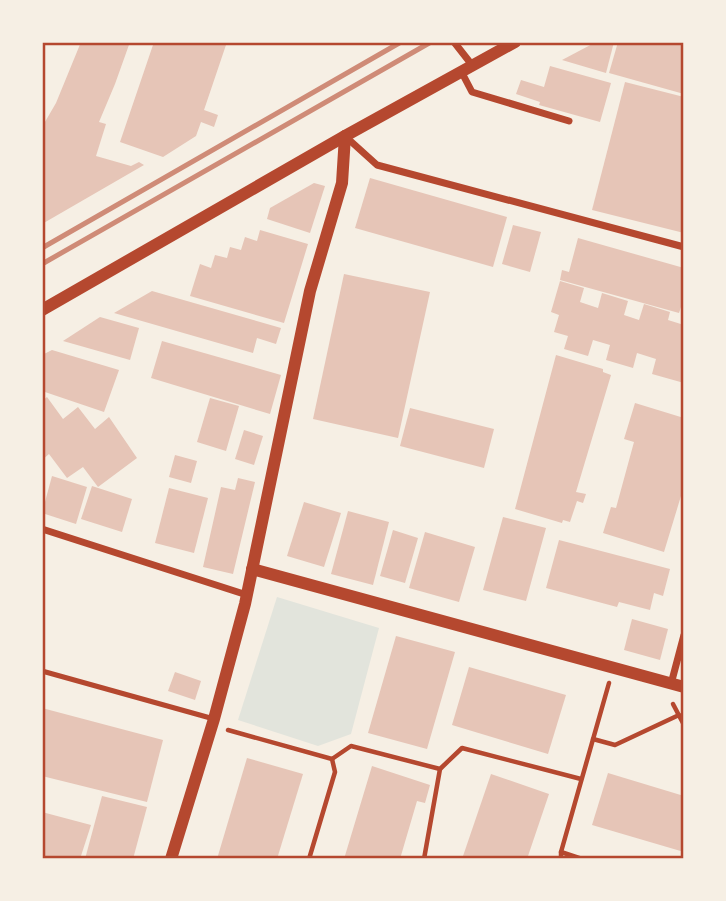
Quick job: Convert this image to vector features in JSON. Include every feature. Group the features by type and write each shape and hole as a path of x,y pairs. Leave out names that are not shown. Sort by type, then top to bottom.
{"street":[{"path":"454,42 467,68 472,92 569,121"},
{"path":"42,310 515,42"},
{"path":"345,136 377,164 684,247"},
{"path":"171,859 214,719 247,595 307,304 342,183 345,136"},
{"path":"42,529 247,595"},
{"path":"253,569 684,687"},
{"path":"671,684 684,635"}],"lane":[{"path":"42,671 214,719"}],"path":[{"path":"561,859 609,682"},
{"path":"671,699 684,725"},
{"path":"593,739 615,745 679,715"},
{"path":"228,730 332,759 351,746 440,769"},
{"path":"424,859 440,769 462,748 581,779"},
{"path":"309,859 335,772 332,759"},
{"path":"561,852 582,859"}],"shaded area":[{"path":"277,597 379,628 351,734 318,746 238,720"}],"building":[{"path":"81,42 130,42 99,122 106,124 96,156 131,166 139,162 144,165 42,224 42,127 56,103"},
{"path":"154,42 227,42 204,110 218,115 214,127 201,122 196,136 163,157 120,142"},
{"path":"596,42 614,42 606,73 562,60"},
{"path":"618,42 684,42 684,94 609,73"},
{"path":"550,66 611,83 600,122 539,105 540,102 516,94 521,80 544,87"},
{"path":"625,82 684,97 684,233 592,210"},
{"path":"370,178 507,217 493,267 355,228"},
{"path":"314,183 325,186 310,233 267,219 270,208"},
{"path":"513,225 541,232 530,272 502,264"},
{"path":"260,230 308,244 284,323 190,296 200,264 211,268 215,255 227,258 230,247 241,250 245,237 257,241"},
{"path":"578,238 684,268 684,307 681,307 679,313 560,280 562,270 569,272"},
{"path":"344,274 430,292 398,438 313,419"},
{"path":"560,281 584,288 580,302 598,308 602,293 628,301 624,315 639,320 644,304 670,312 668,320 684,325 684,383 652,374 656,359 637,353 633,368 606,360 610,345 593,340 588,356 564,349 568,336 554,332 559,315 551,312"},
{"path":"152,291 281,328 276,344 257,338 253,353 114,313"},
{"path":"100,317 139,328 130,360 63,341"},
{"path":"162,341 281,375 270,414 151,378"},
{"path":"52,350 119,370 104,412 42,391 42,355"},
{"path":"556,355 603,369 603,372 611,375 576,492 586,494 583,503 577,501 570,522 563,520 562,523 515,509"},
{"path":"47,397 63,419 78,407 95,429 109,417 137,458 98,487 83,467 67,478 49,454 42,460 42,401"},
{"path":"210,398 239,406 226,451 197,442"},
{"path":"635,403 684,418 684,486 664,552 603,533 611,507 616,508 634,442 624,439"},
{"path":"410,408 494,429 484,468 400,446"},
{"path":"244,430 263,436 254,465 235,459"},
{"path":"175,455 197,461 191,483 169,477"},
{"path":"52,476 87,487 76,524 42,513"},
{"path":"238,478 255,482 233,574 203,567 221,487 235,490"},
{"path":"92,486 132,499 122,532 81,519"},
{"path":"169,488 208,498 194,553 155,543"},
{"path":"304,502 341,513 324,567 287,556"},
{"path":"348,511 389,522 373,585 331,574"},
{"path":"503,517 546,528 526,601 483,590"},
{"path":"393,530 418,538 405,583 380,576"},
{"path":"425,532 475,547 459,602 409,588"},
{"path":"559,540 670,569 663,596 654,593 650,610 619,602 617,607 546,588"},
{"path":"632,619 668,629 660,660 624,650"},
{"path":"396,636 455,652 427,749 368,733"},
{"path":"469,667 566,695 548,754 452,725"},
{"path":"175,672 201,681 195,700 168,691"},
{"path":"42,708 163,740 147,802 42,776"},
{"path":"247,758 303,774 277,859 217,859"},
{"path":"372,766 430,785 425,803 417,801 400,859 344,859"},
{"path":"608,773 684,796 684,852 592,825"},
{"path":"491,774 549,794 527,859 462,859"},
{"path":"102,796 147,807 133,859 85,859"},
{"path":"42,812 91,825 80,859 42,859"}],"railway":[{"path":"42,248 401,42"},
{"path":"42,264 431,42"}]}
